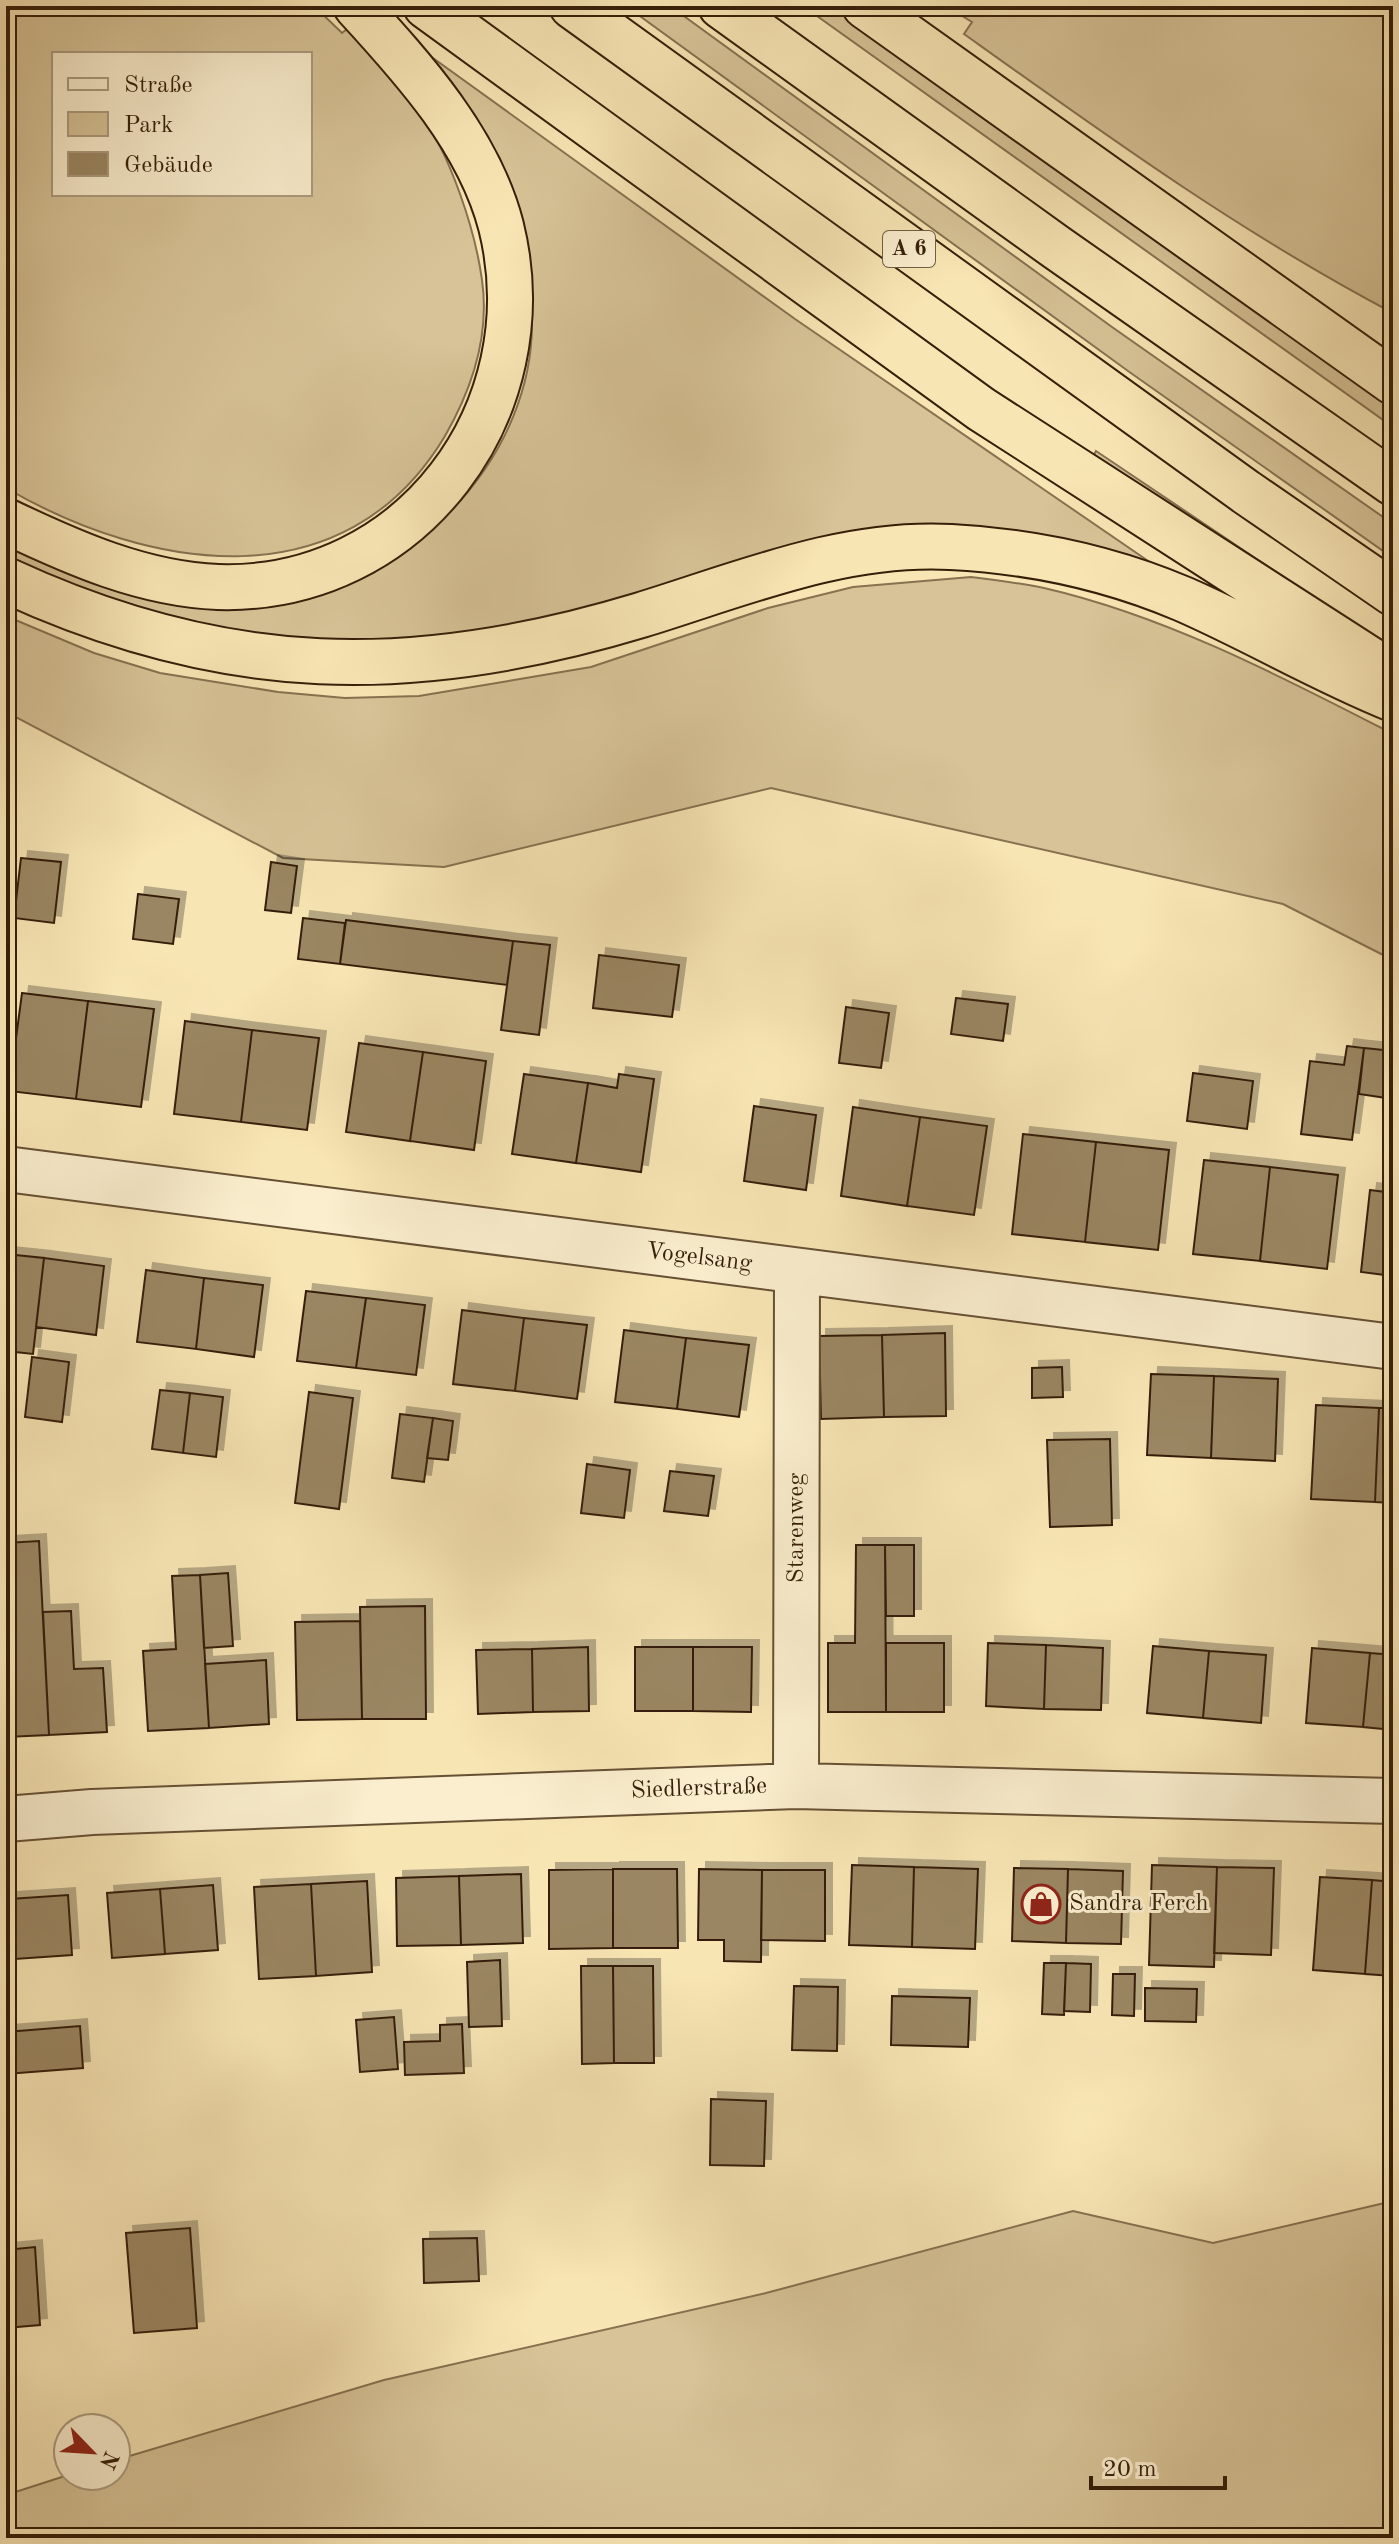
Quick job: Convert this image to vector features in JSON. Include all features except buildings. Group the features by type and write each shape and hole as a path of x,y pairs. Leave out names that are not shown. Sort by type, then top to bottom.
{"highway":[{"path":"6,521 61,547 151,579 219,587 298,579 361,554 414,517 455,474 484,425 501,378 510,328 510,274 500,224 481,177 453,125 410,65 356,6"},
{"path":"426,6 981,409 1393,675"},
{"name":"A 6","path":"572,6 1246,492 1393,593"},
{"path":"721,6 1056,247 1393,483"},
{"path":"865,6 1393,382"},
{"path":"1304,320 1393,347"},
{"path":"6,580 95,618 188,643 275,660 388,664 509,648 575,634 768,573 863,552 948,546 1025,553 1122,577 1182,599 1393,699"}],"street":[{"name":"Vogelsang","path":"6,1169 1393,1347"},
{"name":"Starenweg","path":"796,1786 797,1271"},
{"name":"Siedlerstraße","path":"6,1819 92,1812 796,1786 1393,1801"}],"green space":[{"path":"6,6 314,6 342,33 351,26 411,100 441,148 460,192 479,260 484,301 477,361 463,400 445,436 403,490 355,526 300,548 242,556 182,552 122,539 62,517 6,488"},
{"path":"626,6 670,6 1112,327 1393,524 1393,558 1128,371"},
{"path":"803,6 841,6 1393,401 1393,427"},
{"path":"946,6 1393,6 1393,313 1282,250 1121,145 964,34 972,22"},
{"path":"426,53 795,319 1157,567 1045,538 382,647 195,628 77,591 6,558 6,545 63,570 122,590 183,603 244,607 300,600 354,580 404,551 449,513 486,468 513,417 529,362 531,304 524,279"},
{"path":"1096,451 1377,640 1091,460"},
{"path":"971,577 1044,588 1179,631 1393,734 1393,960 1283,904 771,788 444,867 283,858 6,712 6,616 94,653 160,673 278,692 345,698 419,696 591,667 768,608 853,587"},
{"path":"1393,2201 1393,2538 6,2538 6,2495 52,2480 52,2492 132,2492 132,2455 384,2380 766,2293 1073,2211 1213,2243"}],"place":[{"name":"Sandra Ferch","path":"1041,1904"}]}
